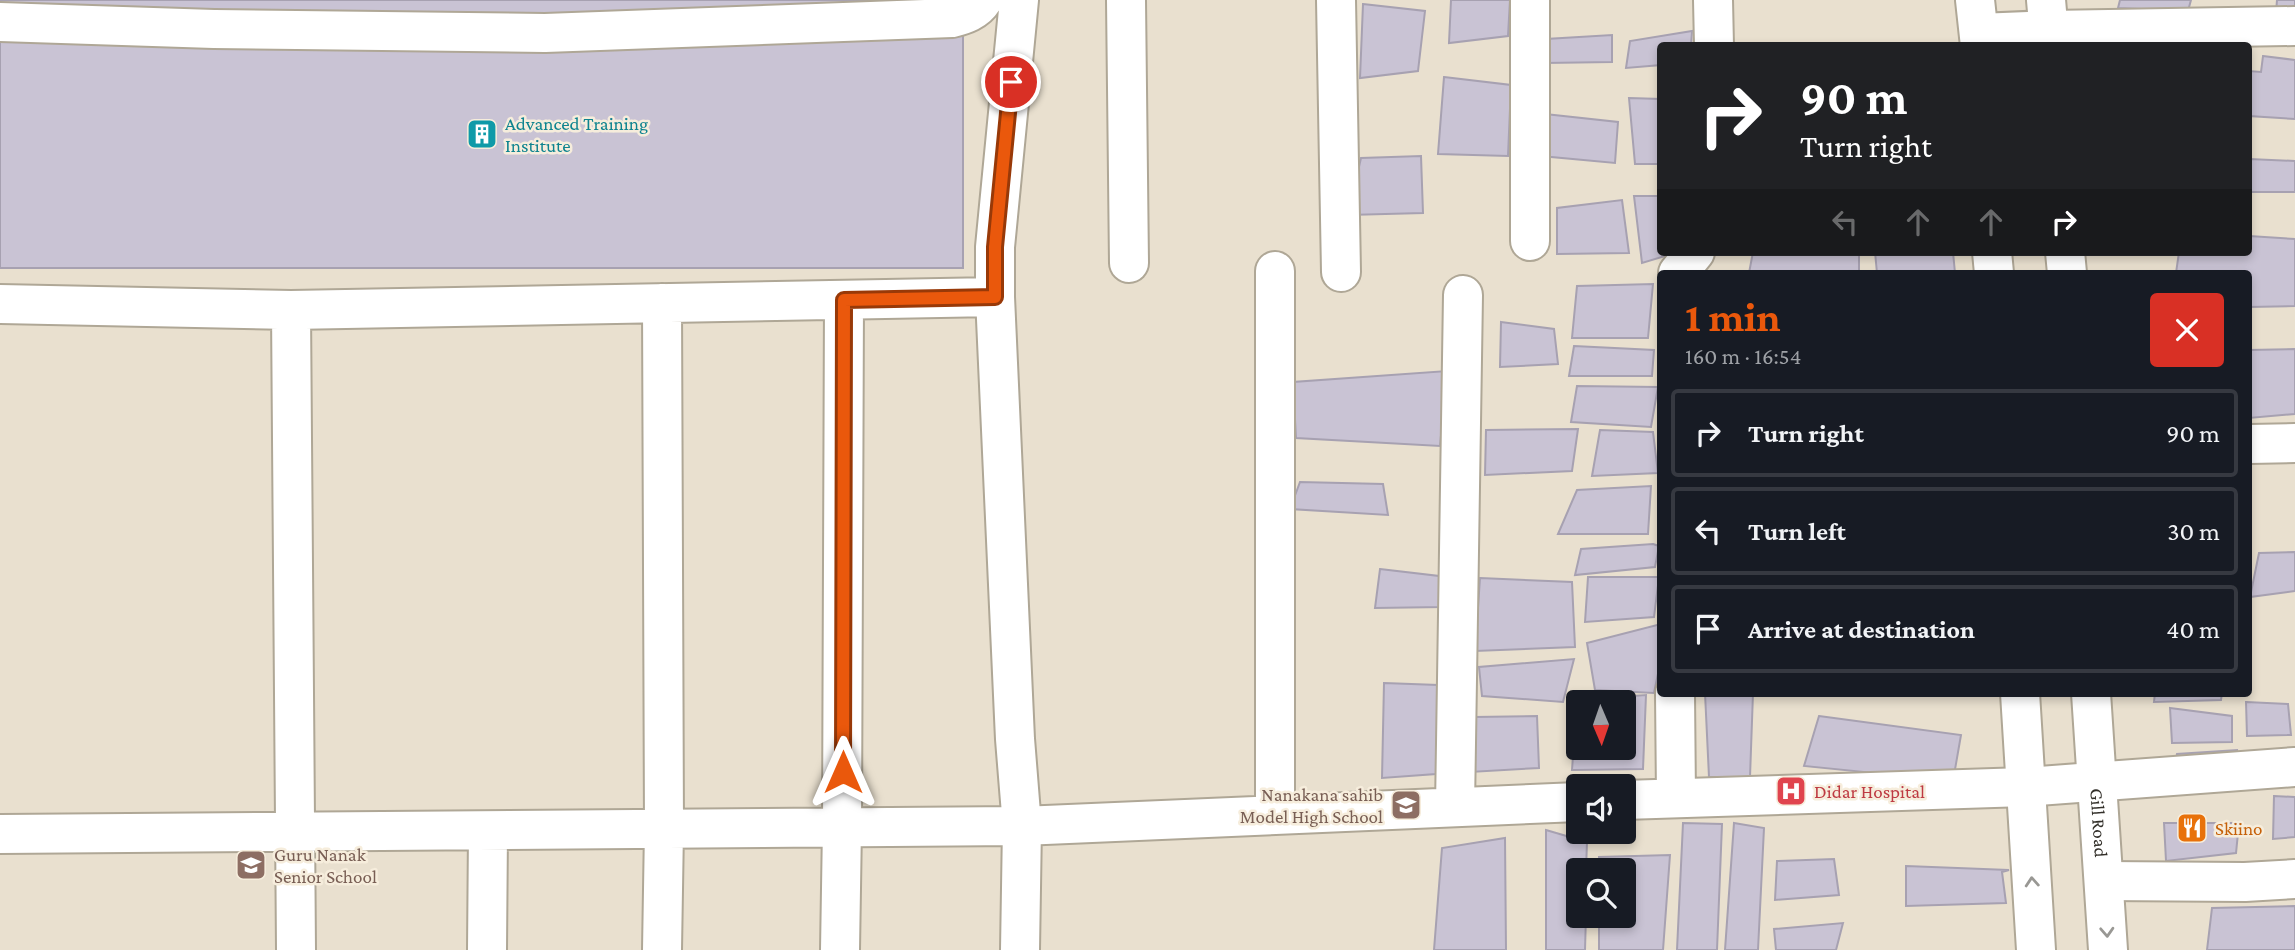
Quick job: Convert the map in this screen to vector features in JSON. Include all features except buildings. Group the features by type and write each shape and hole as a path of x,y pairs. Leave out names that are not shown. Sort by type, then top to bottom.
{"street":[{"path":"0,22 214,29 545,33 952,18 966,14 983,0"},
{"path":"1019,0 995,247 995,297 1021,826 1020,950"},
{"path":"1126,0 1129,263"},
{"path":"1336,0 1341,272"},
{"path":"1530,0 1530,242"},
{"path":"1713,0 1714,42"},
{"path":"1978,26 2295,26"},
{"path":"1680,270 1692,256"},
{"path":"1275,271 1275,815"},
{"path":"1455,807 1463,295"},
{"path":"0,304 291,310 995,297"},
{"path":"840,950 844,300"},
{"path":"662,303 662,950"},
{"path":"291,310 296,950"},
{"path":"2252,444 2295,443"},
{"path":"1675,697 1676,798"},
{"path":"2020,697 2036,950"},
{"name":"Gill Road","path":"2091,697 2108,950"},
{"path":"1636,800 2025,787 2295,767"},
{"path":"0,834 1021,826 1566,802"},
{"path":"487,950 488,831"},
{"path":"2104,881 2245,882 2295,879"}],"place":[{"name":"Advanced Training Institute","path":"482,134"},
{"name":"Didar Hospital","path":"1791,791"},
{"name":"Nanakana sahib Model High School","path":"1406,805"},
{"name":"Skiino","path":"2192,828"},
{"name":"Guru Nanak Senior School","path":"251,865"}],"route":[{"path":"843,772 844,300 995,297 995,247 1011,82"}]}
